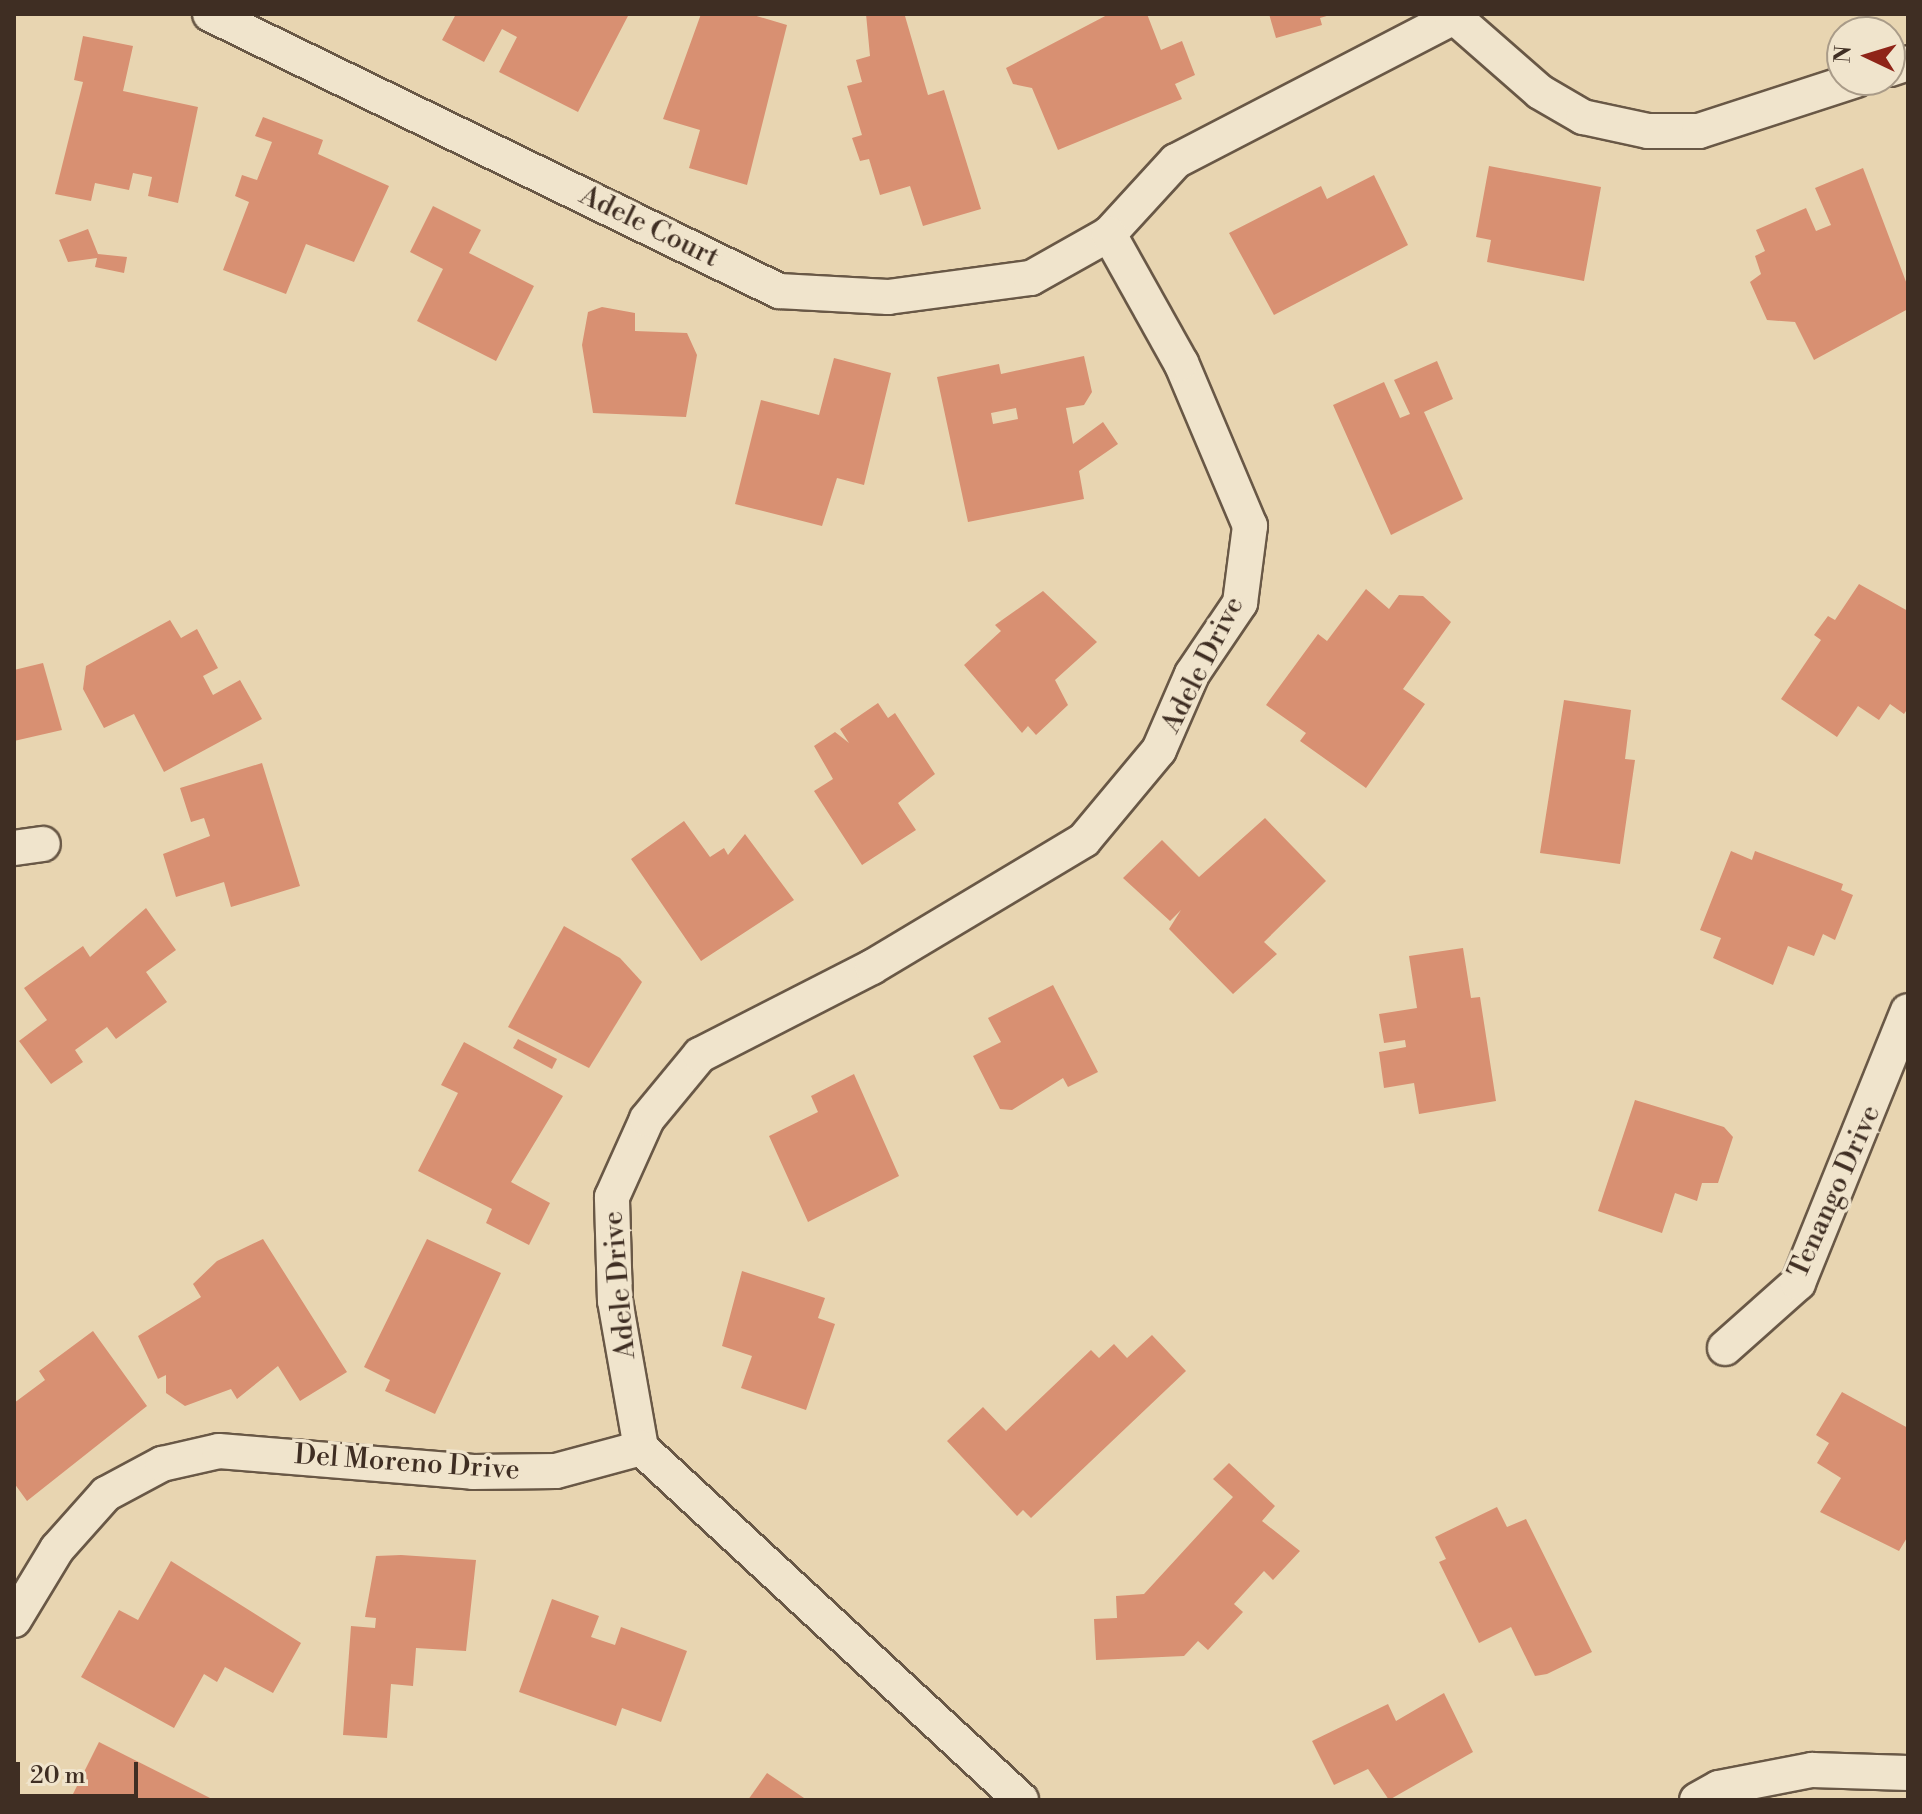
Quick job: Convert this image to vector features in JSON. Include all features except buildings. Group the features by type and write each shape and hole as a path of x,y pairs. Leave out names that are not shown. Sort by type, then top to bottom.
{"street":[{"name":"Adele Court","path":"210,14 779,291 888,297 1031,278 1109,234"},
{"path":"1109,234 1176,161 1451,16 1540,92 1583,117 1648,131 1699,131 1826,90"},
{"name":"Adele Drive","path":"641,1448 615,1301 612,1197 647,1119 700,1055 872,967 1084,840 1159,750 1192,674 1240,603 1250,526 1181,363 1109,234"},
{"name":"Tenango Drive","path":"1725,1348 1798,1283 1908,1011"},
{"path":"641,1448 1021,1800"},
{"name":"Del Moreno Drive","path":"14,1620 57,1549 106,1494 162,1464 219,1451 473,1472 556,1471 641,1448"},
{"path":"1697,1800 1719,1788 1812,1770 1908,1773"}]}
